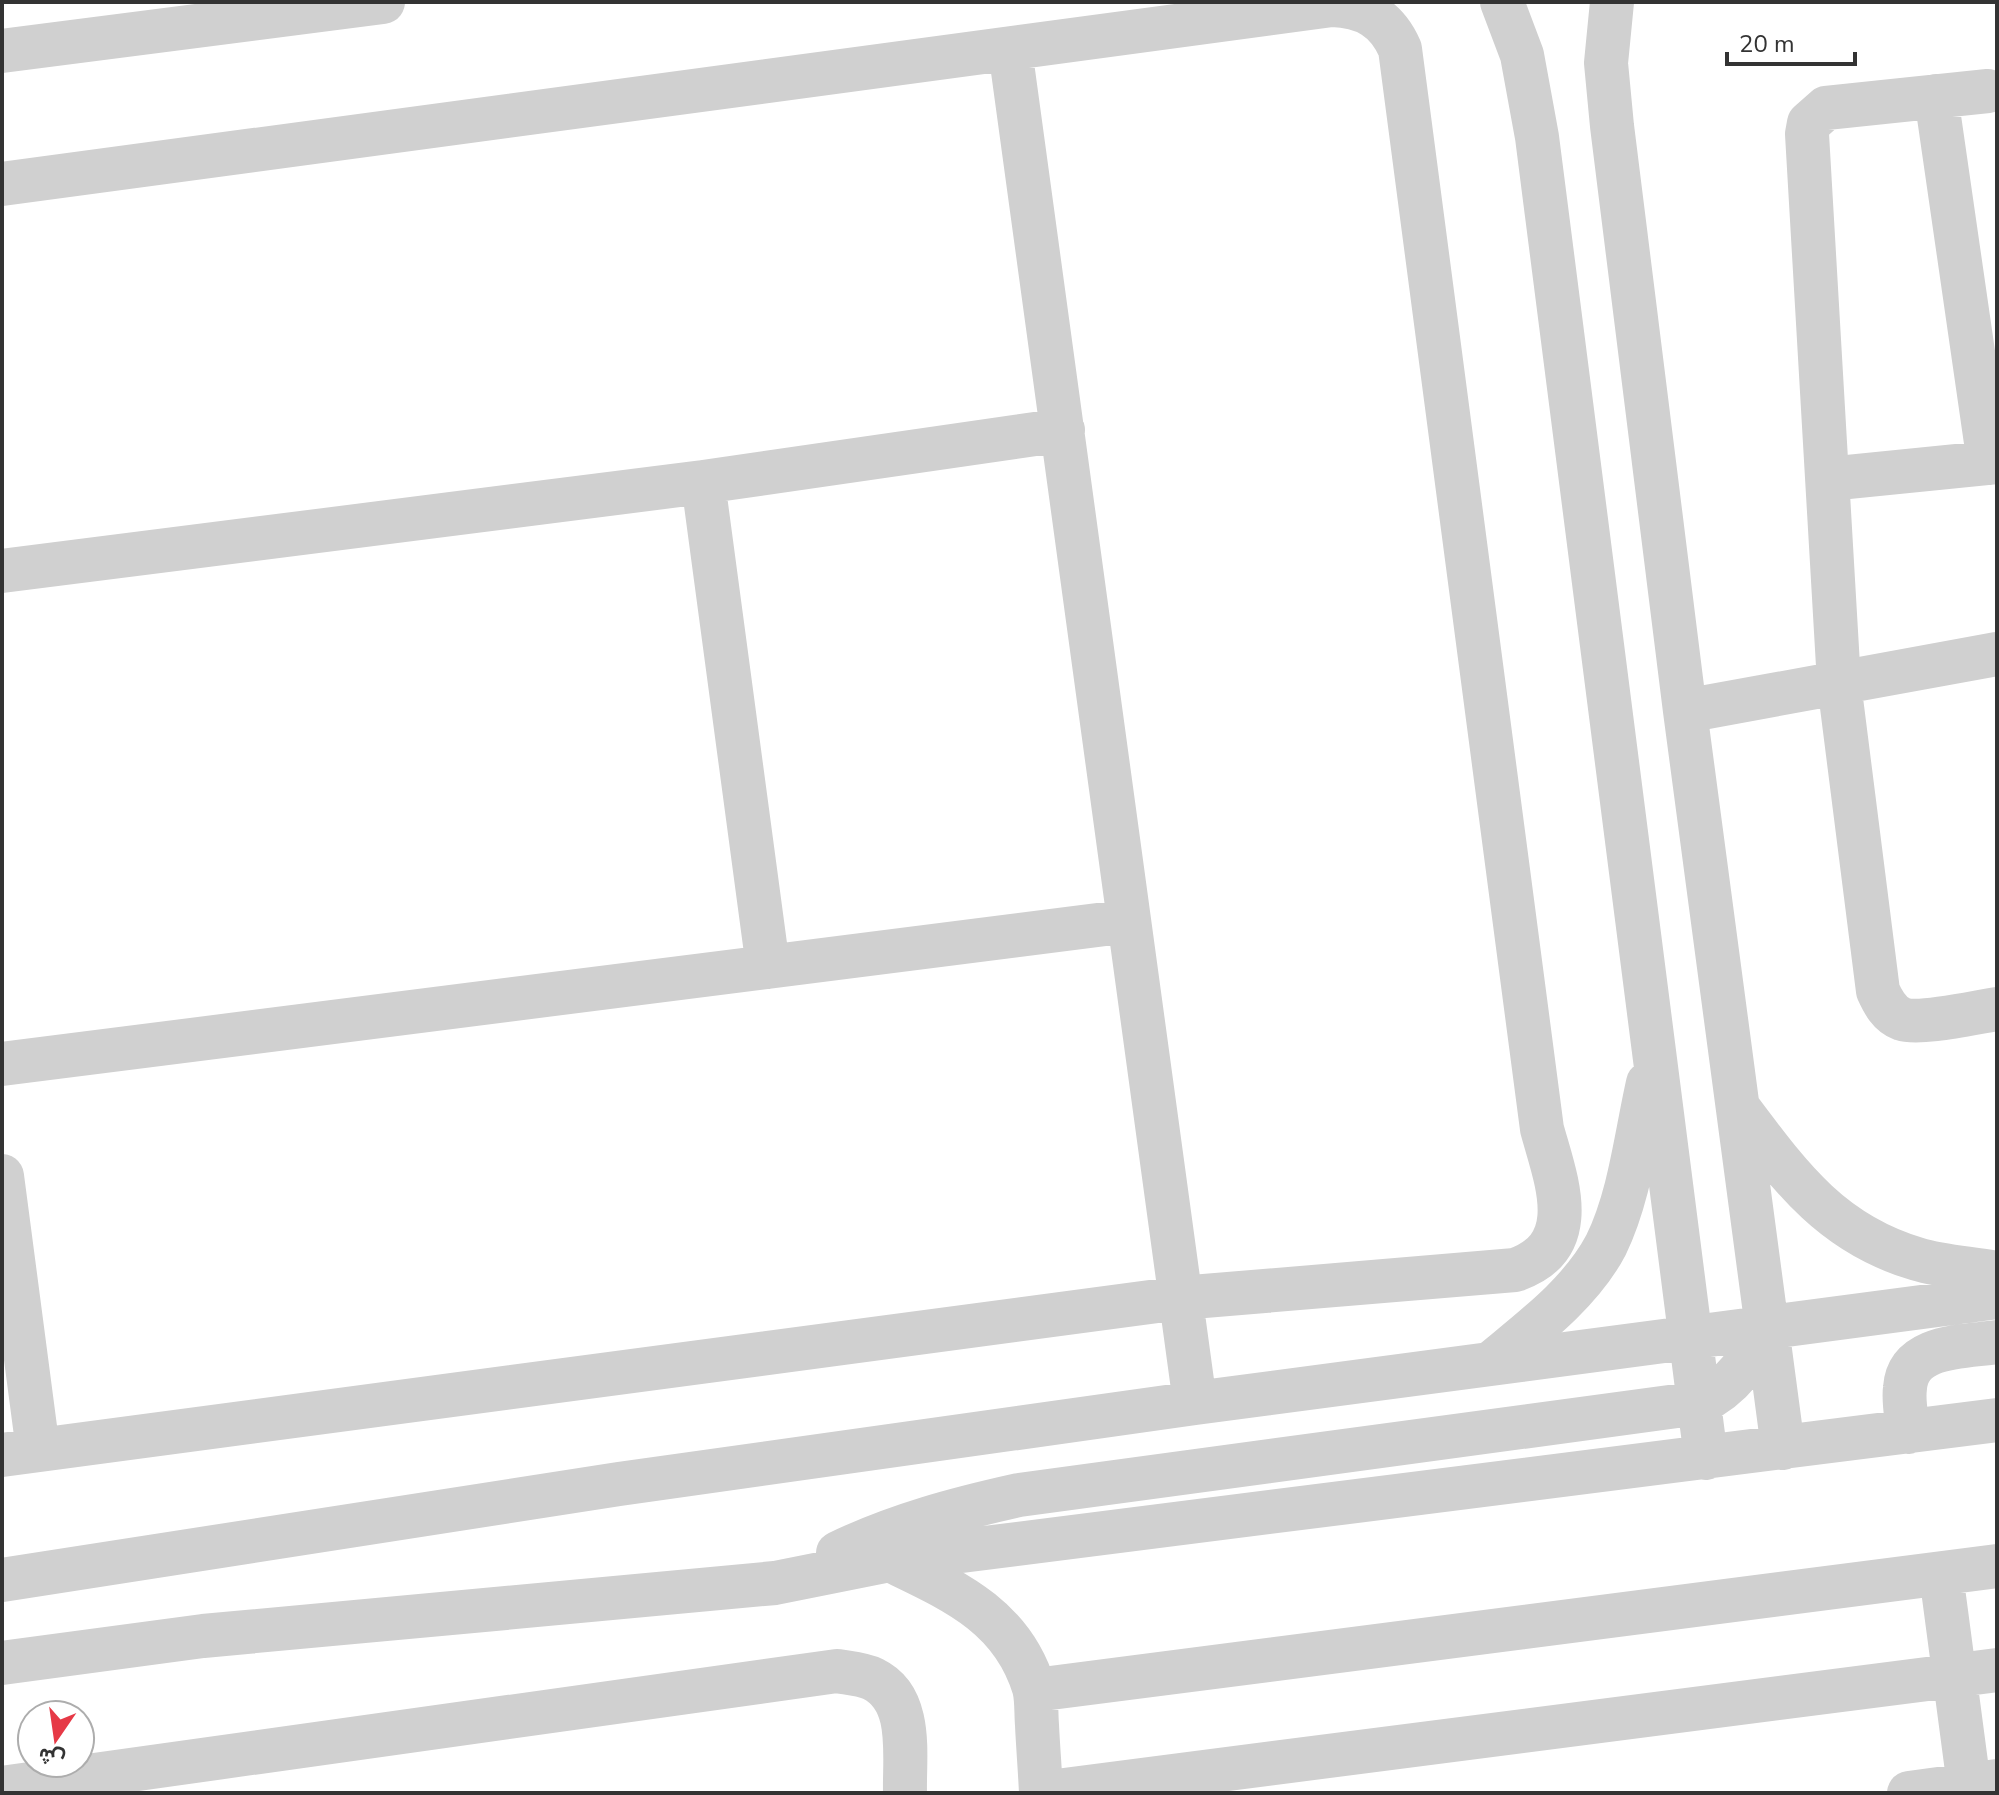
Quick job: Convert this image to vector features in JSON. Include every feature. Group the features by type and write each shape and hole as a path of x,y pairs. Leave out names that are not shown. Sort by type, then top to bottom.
{"street":[{"path":"2,51 383,2"},
{"path":"1502,2 1522,55 1537,137 1706,1458"},
{"path":"1612,2 1606,63 1612,126 1685,711 1783,1448"},
{"path":"2,184 1332,5 1350,5 1367,11 1393,33 1400,49 1542,1129 1539,1207 1525,1237 1495,1260 1463,1274 1180,1298 20,1453 2,1176"},
{"path":"1010,49 1195,1403"},
{"path":"1988,91 1826,108 1809,123 1807,134 1839,683 1878,991 1886,1008 1902,1019 1921,1020 1997,1009"},
{"path":"1828,479 1993,462 1936,96"},
{"path":"2,571 703,482 1063,430"},
{"path":"703,482 768,967"},
{"path":"1685,711 1997,654"},
{"path":"2,1064 1129,921"},
{"path":"1490,1364 1571,1291 1606,1244 1624,1194 1655,1049"},
{"path":"1739,1107 1789,1176 1833,1217 1859,1234 1918,1259 1997,1273"},
{"path":"2,1580 634,1482 1195,1403 1997,1297"},
{"path":"775,1583 877,1534 950,1510 1019,1495 1699,1403 1715,1395 1743,1370 1767,1328"},
{"path":"1908,1432 1904,1389 1913,1365 1933,1351 1997,1342"},
{"path":"2,1663 203,1636 775,1583 890,1560 1997,1420"},
{"path":"890,1560 960,1594 985,1613 1006,1635 1023,1661 1035,1690 1041,1793 1997,1670"},
{"path":"1035,1690 1997,1566"},
{"path":"1909,1793 1978,1786 1954,1676 1941,1574"},
{"path":"2,1788 837,1671 871,1678 886,1687 897,1702 903,1720 905,1793"}]}
